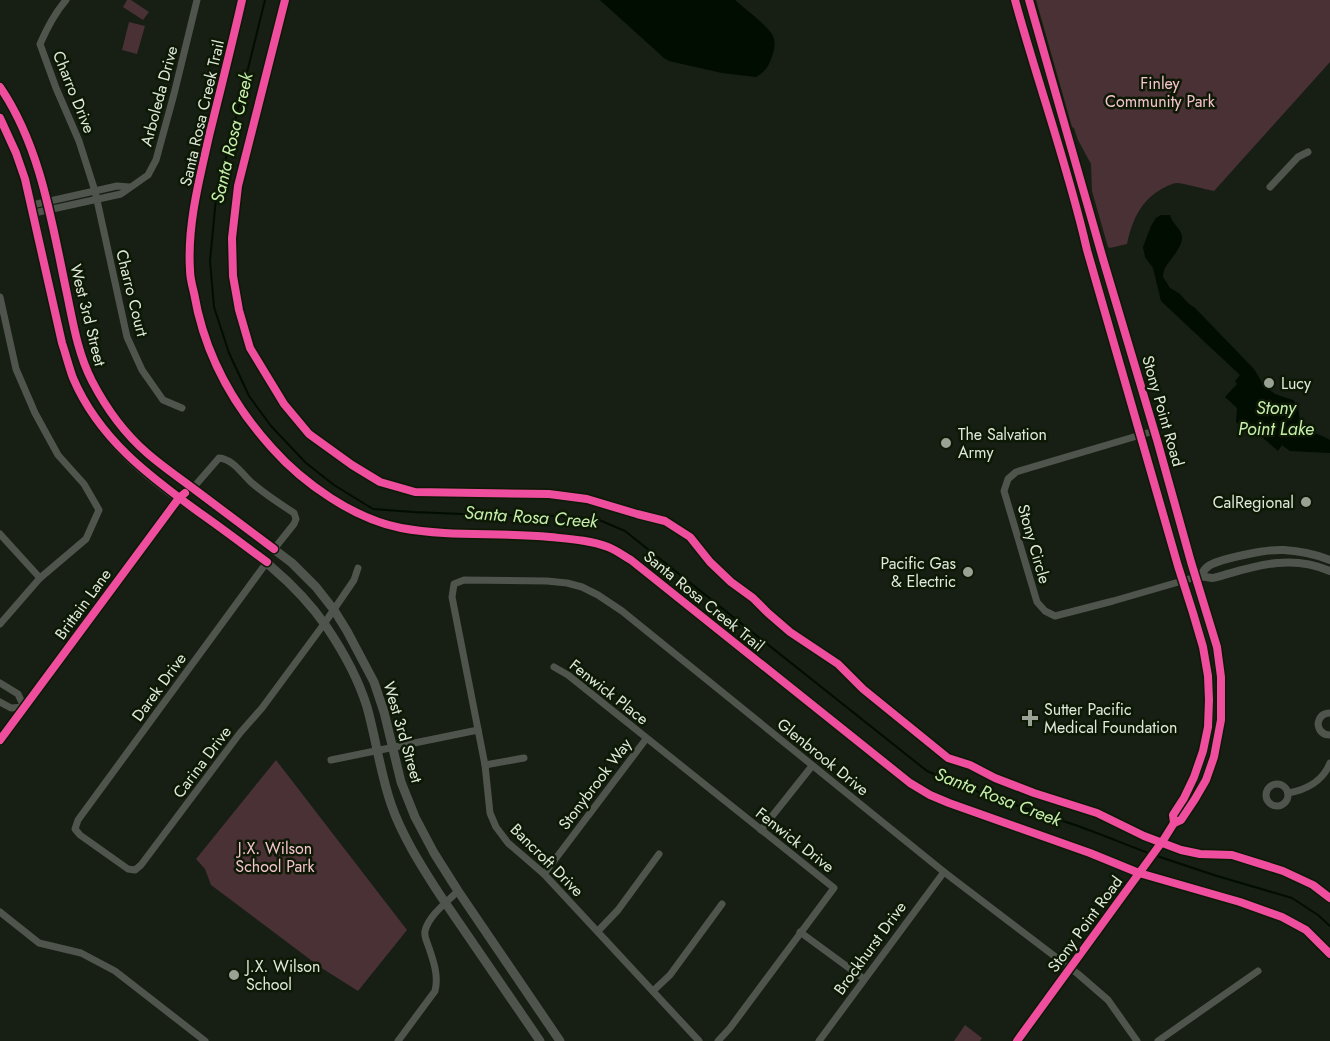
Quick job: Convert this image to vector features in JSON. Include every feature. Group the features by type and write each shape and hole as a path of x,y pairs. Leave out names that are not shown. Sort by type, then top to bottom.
{"main road":[{"name":"Stony Point Road","path":"1016,0 1203,647 1208,676 1208,727 1194,777 1173,815 1174,823"},
{"name":"Stony Point Road","path":"1017,1041 1174,823 1181,820 1206,780 1214,757 1221,720 1221,677 1198,576 1103,259 1029,0"},
{"name":"West 3rd Street","path":"0,87 18,118 30,147 48,206 73,324 91,380 109,410 128,435 147,453 302,572 334,610 374,682 384,712 400,782 415,817 458,891 560,1041"},
{"name":"West 3rd Street","path":"0,118 22,167 62,343 73,378 90,408 130,459 267,562 296,588 324,624 348,661 362,693 385,786 396,817 426,873 540,1041"}],"street":[{"name":"Charro Drive","path":"66,0 48,24 40,44 79,141 96,200"},
{"name":"Arboleda Drive","path":"33,209 121,194 148,175 156,160 197,0"},
{"path":"1270,187 1298,157 1308,152"},
{"name":"Arboleda Drive","path":"48,206 95,191 117,186 129,187"},
{"name":"Charro Court","path":"96,200 127,337 142,370 163,400 182,408"},
{"path":"0,297 16,369 35,413 58,455 84,484 99,510 86,539 40,578 0,624"},
{"name":"Stony Circle","path":"1154,431 1016,472 1008,479 1004,491 1037,602 1055,616 1198,576"},
{"name":"Brittain Lane","path":"0,740 179,498 193,488 219,458 230,462 252,482 294,513 296,519 294,524 274,549"},
{"path":"0,534 40,578"},
{"path":"1330,560 1308,553 1281,550 1260,552 1210,565 1198,576 1213,578 1267,563 1292,562 1330,571"},
{"name":"Darek Drive","path":"75,829 78,820 267,562"},
{"name":"Carina Drive","path":"75,829 128,869 135,870 141,865 324,624 354,580 358,568"},
{"name":"Glenbrook Drive","path":"453,584 464,580 547,581 574,585 598,595 622,611 944,872 1069,967 1108,1000 1137,1041"},
{"name":"Bancroft Drive","path":"453,584 452,597 485,765 490,813 496,827 508,843 544,874 699,1041"},
{"name":"Fenwick Place","path":"554,667 568,675 646,739"},
{"path":"0,683 18,693 24,707 11,708 0,702"},
{"path":"1330,713 1323,714 1317,724 1323,734 1330,735"},
{"path":"331,760 478,730"},
{"name":"Fenwick Drive","path":"646,739 834,888 718,1041"},
{"name":"Stonybrook Way","path":"544,874 646,739"},
{"path":"485,765 524,758"},
{"path":"761,830 812,766"},
{"path":"1288,793 1301,791 1315,783 1329,767"},
{"path":"598,931 618,910 659,854"},
{"name":"Brockhurst Drive","path":"819,1041 944,872"},
{"path":"398,1041 435,991 436,973 425,936 426,929 433,916 458,891"},
{"path":"653,991 670,975 722,904"},
{"path":"0,912 39,943 81,953 115,971 205,1041"},
{"path":"800,932 864,979"},
{"path":"1158,1041 1258,971"}],"green space":[{"path":"127,0 131,0 149,12 143,20 123,7"},
{"name":"Finley Community Park","path":"1036,0 1330,0 1330,62 1214,191 1186,184 1171,184 1153,195 1142,206 1134,220 1127,244 1110,248 1092,191 1091,164 1072,127"},
{"path":"129,22 145,26 137,54 122,50"},
{"name":"J.X. Wilson School Park","path":"276,760 407,930 358,991 320,967 211,885 205,869 196,859"},
{"path":"965,1025 982,1038 980,1041 954,1041"}],"water":[{"path":"600,0 735,0 761,22 773,36 774,48 770,62 756,77 722,73 669,61"},
{"name":"Stony Point Lake","path":"1161,215 1170,215 1182,237 1178,249 1164,272 1163,277 1170,288 1195,308 1254,369 1264,386 1275,394 1293,400 1298,406 1304,426 1330,440 1330,453 1290,451 1282,445 1278,451 1253,429 1242,428 1236,422 1237,408 1225,397 1237,384 1235,381 1240,375 1161,301 1153,268 1145,257 1143,247 1151,226"}],"waterway":[{"name":"Santa Rosa Creek","path":"265,0 216,198 210,261 214,307 229,353 249,396 271,426 306,463 334,485 373,509 597,519 625,531 927,771 983,794 1078,826 1151,854"},
{"name":"Santa Rosa Creek","path":"1157,856 1292,898 1330,926"}],"cycle path":[{"name":"Santa Rosa Creek Trail","path":"242,0 195,201 190,235 190,276 205,336 232,395 244,414 272,448 299,474 330,498 348,508 365,517 401,528 419,531 550,537 586,541 611,548 631,560 910,783 930,795 1139,873 1240,902 1282,917 1306,930 1330,954"},
{"path":"285,0 238,186 232,238 233,276 239,310 250,348 284,404 309,434 380,482 415,492 549,494 587,499 665,521 690,537 710,562 731,582 753,598 790,632 838,664 863,689 948,758 970,765 995,778 1034,793 1097,813 1144,836 1181,850 1200,854 1232,855 1283,871 1313,885 1330,898"},
{"path":"1015,0 1203,647 1208,676 1208,727 1194,777 1173,815 1174,823 1181,820 1195,799 1206,780 1214,757 1221,720 1221,677 1217,647 1029,0"},
{"path":"0,87 26,135 35,160 50,214 76,338 87,371 97,391 123,429 147,453 274,549"},
{"path":"0,118 25,179 62,343 73,378 84,400 111,438 144,470 267,562"},
{"path":"0,740 179,498 185,493"},
{"path":"1017,1041 1174,823"}],"place":[{"name":"Lucy","path":"1269,383"},
{"name":"The Salvation Army","path":"946,443"},
{"name":"CalRegional","path":"1306,502"},
{"name":"Pacific Gas & Electric","path":"968,572"},
{"name":"Sutter Pacific Medical Foundation","path":"1030,718"},
{"name":"J.X. Wilson School","path":"234,975"}]}
